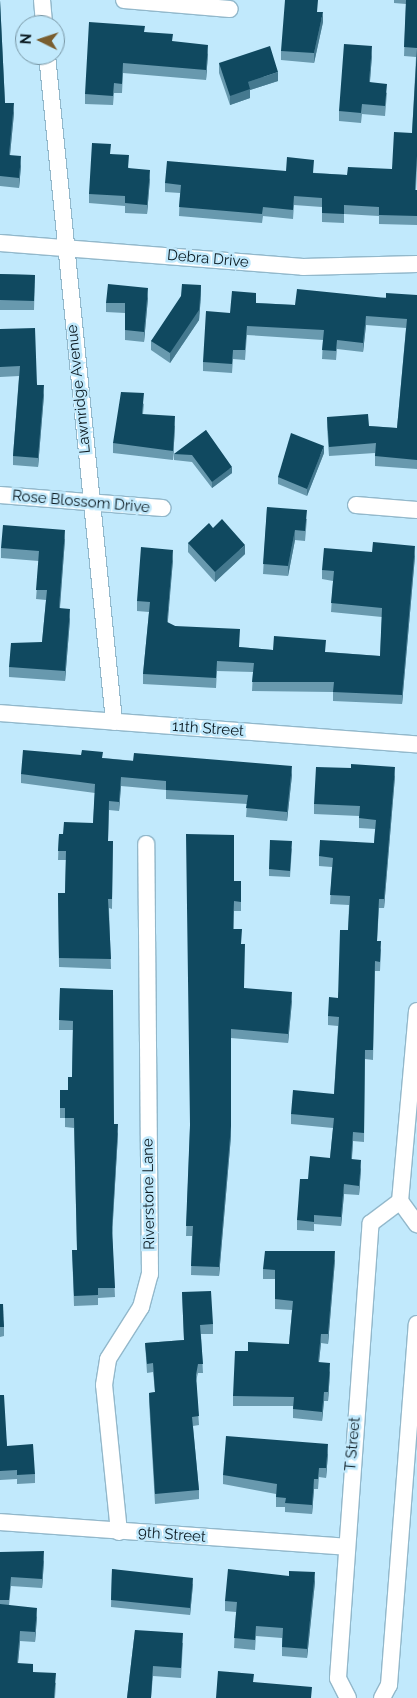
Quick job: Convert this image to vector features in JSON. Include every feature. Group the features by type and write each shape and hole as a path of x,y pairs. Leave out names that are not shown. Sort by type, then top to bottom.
{"street":[{"path":"42,0 43,15"},
{"path":"124,0 230,9"},
{"name":"Lawnridge Avenue","path":"47,65 64,248 114,722"},
{"name":"Debra Drive","path":"0,243 304,267 417,264"},
{"name":"Rose Blossom Drive","path":"0,495 162,508"},
{"path":"356,505 417,510"},
{"name":"11th Street","path":"0,713 417,744"},
{"name":"Riverstone Lane","path":"119,1532 104,1385 108,1359 141,1307 150,1274 146,844"},
{"path":"417,1011 411,1153 400,1201 417,1224"},
{"name":"T Street","path":"348,1698 338,1678 345,1547 372,1223 400,1201"},
{"path":"382,1698 389,1685 417,1324"},
{"name":"9th Street","path":"0,1522 345,1547"}],"building":[{"path":"0,0 5,103 14,103 9,155 21,156 19,178 0,176"},
{"path":"285,0 318,0 317,12 323,12 314,53 281,51"},
{"path":"406,0 417,0 417,48 404,47"},
{"path":"89,22 145,26 144,32 173,34 172,41 208,45 206,70 123,63 122,84 114,83 113,96 85,94"},
{"path":"344,44 372,46 369,82 387,84 385,106 362,104 361,113 339,111"},
{"path":"270,46 278,72 248,82 250,89 230,96 219,63"},
{"path":"417,48 417,156 415,190 417,190 417,216 379,215 379,207 344,205 344,214 322,213 322,198 294,196 293,210 263,207 262,214 179,207 181,185 165,183 167,161 286,171 287,157 314,160 313,173 347,175 348,167 392,169 394,132 412,133"},
{"path":"92,143 111,144 110,154 129,155 128,168 150,170 147,205 125,203 125,196 89,194"},
{"path":"0,274 35,275 34,301 0,300"},
{"path":"108,284 148,288 144,332 125,330 125,303 106,303"},
{"path":"182,284 201,285 199,310 170,353 151,341 181,296"},
{"path":"297,289 386,298 386,293 417,295 417,460 375,456 376,443 329,447 327,417 368,414 369,426 397,428 407,319 366,316 363,343 337,340 336,351 322,350 324,330 247,326 245,350 233,350 232,364 203,362 206,311 230,313 232,291 256,293 256,303 295,305"},
{"path":"35,328 37,385 44,385 38,458 13,456 20,366 0,367 0,329"},
{"path":"121,392 144,393 142,414 175,416 173,451 113,443"},
{"path":"206,430 232,467 212,482 192,455 174,454"},
{"path":"291,433 324,446 307,489 278,477"},
{"path":"267,507 307,510 305,531 295,530 288,566 263,564"},
{"path":"222,519 245,545 215,572 188,543 209,523 213,528"},
{"path":"3,525 65,530 59,608 70,609 65,671 9,667 11,643 42,642 47,590 36,590 39,551 1,548"},
{"path":"373,542 415,546 402,695 333,692 334,682 252,682 254,663 217,661 216,678 143,674 150,602 137,601 141,547 173,550 167,622 175,626 240,629 239,647 273,650 274,636 326,640 325,652 380,656 382,608 331,603 334,571 322,570 324,548 372,552"},
{"path":"23,750 81,755 82,750 103,752 102,758 133,761 134,753 292,766 287,812 246,808 248,795 166,790 166,781 121,777 119,802 109,801 108,841 113,841 112,899 108,899 111,959 59,958 58,893 65,893 66,851 58,851 59,834 63,834 64,822 93,823 95,784 21,774"},
{"path":"351,764 395,767 384,899 379,899 377,941 381,941 380,962 375,961 373,1050 365,1050 364,1133 353,1132 351,1159 361,1160 359,1186 344,1184 341,1217 314,1215 314,1222 297,1220 300,1179 308,1179 310,1156 330,1158 334,1118 291,1114 293,1090 334,1094 339,1017 328,1016 329,997 338,998 340,930 348,930 350,896 330,895 333,858 319,856 320,840 374,843 376,820 359,818 360,806 314,804 316,767 351,768"},
{"path":"186,834 234,835 234,881 241,881 241,902 234,901 233,929 242,929 241,944 245,944 244,988 292,992 288,1034 231,1029 231,1126 219,1267 191,1266 193,1226 186,1226 190,1125"},
{"path":"270,840 292,841 290,871 269,869"},
{"path":"60,988 113,990 114,1124 118,1124 112,1227 115,1288 98,1288 98,1295 74,1296 72,1250 77,1250 74,1118 65,1118 65,1108 60,1108 60,1090 68,1090 68,1077 72,1077 73,1021 59,1020"},
{"path":"265,1251 335,1251 328,1334 321,1334 318,1362 330,1363 328,1392 324,1392 322,1412 293,1409 294,1397 233,1396 235,1351 248,1351 248,1342 289,1344 293,1301 275,1299 275,1270 263,1269"},
{"path":"211,1291 213,1324 200,1325 203,1364 198,1364 196,1375 199,1416 192,1417 199,1490 155,1494 149,1393 155,1392 153,1363 147,1364 145,1343 184,1340 182,1292"},
{"path":"0,1304 3,1304 4,1327 0,1327"},
{"path":"0,1395 4,1395 7,1446 33,1444 35,1474 17,1475 17,1470 0,1471"},
{"path":"226,1436 328,1444 326,1468 319,1468 318,1479 314,1479 312,1505 285,1503 286,1498 276,1497 277,1484 223,1475"},
{"path":"44,1551 42,1579 11,1577 9,1600 0,1600 0,1552"},
{"path":"112,1569 193,1578 190,1608 111,1600"},
{"path":"228,1569 289,1576 289,1571 315,1572 307,1649 282,1647 283,1628 256,1626 255,1640 234,1638 237,1602 225,1601"},
{"path":"0,1604 37,1608 35,1632 20,1631 17,1663 33,1664 33,1672 56,1673 54,1698 0,1698"},
{"path":"135,1630 183,1633 181,1668 153,1666 151,1698 127,1698"},
{"path":"218,1671 254,1674 253,1682 312,1687 311,1698 216,1698"}]}
